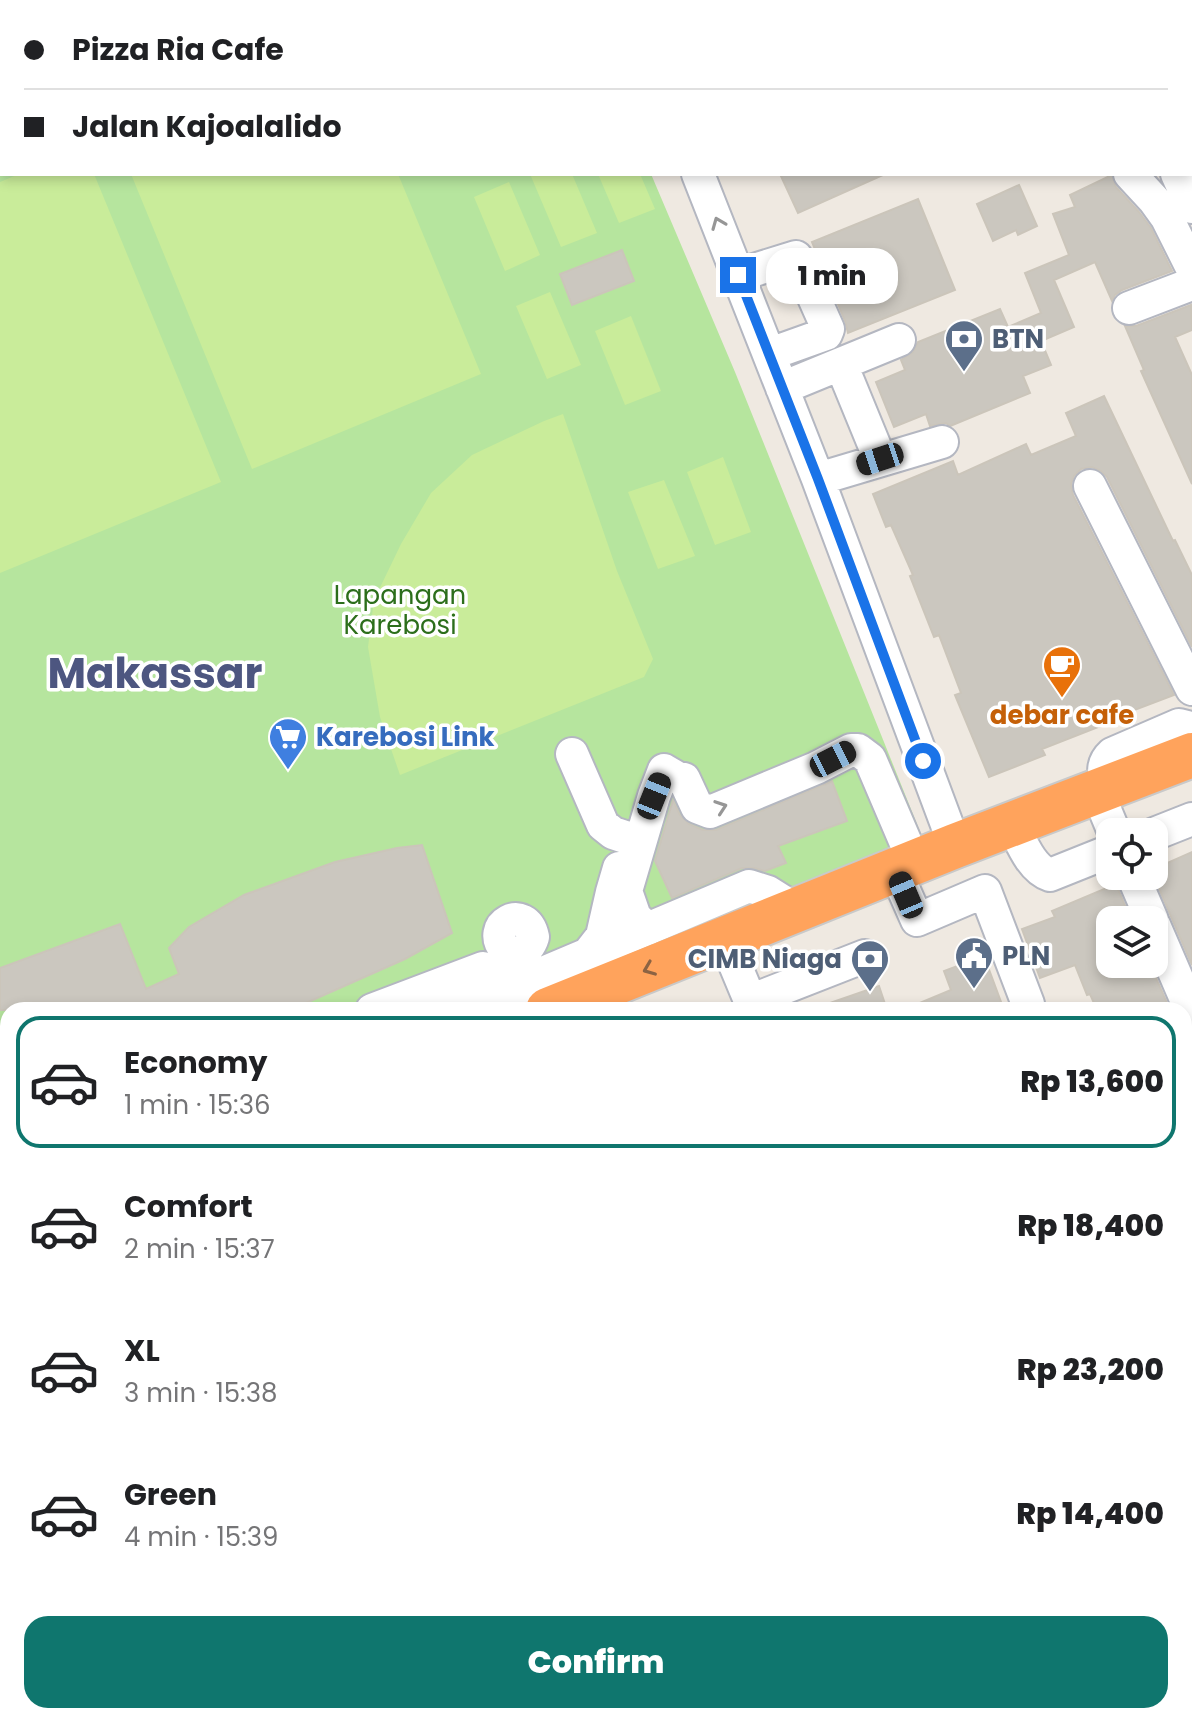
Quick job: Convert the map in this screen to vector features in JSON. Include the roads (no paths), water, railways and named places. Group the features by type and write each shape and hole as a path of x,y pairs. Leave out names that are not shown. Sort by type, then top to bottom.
{"highway":[{"path":"523,978 724,938 1192,755"}],"street":[{"path":"701,176 955,846"},
{"path":"1132,176 1167,218 1192,268"},
{"path":"1178,176 1192,207"},
{"path":"738,275 796,257 828,329 826,334 770,354"},
{"path":"1129,308 1192,284"},
{"path":"782,388 899,340"},
{"path":"841,364 880,459"},
{"path":"818,479 942,442"},
{"path":"1090,486 1192,689"},
{"path":"1110,818 1102,789 1105,761 1112,754 1179,725 1187,727 1192,734"},
{"path":"588,954 602,936 612,892 664,770 684,779 697,807 710,812 851,750 858,750 870,759 905,866 917,920 985,891 1027,1002"},
{"path":"572,754 603,825 613,833 635,840"},
{"path":"1168,828 1192,819"},
{"path":"1012,824 1042,872 1050,875 1096,857"},
{"path":"635,840 626,891 635,917 648,929"},
{"path":"467,1002 749,886 768,892 795,909"},
{"path":"724,938 751,1002"},
{"path":"759,1002 865,956"},
{"path":"1168,957 1187,1002"},
{"path":"410,1002 523,978"}],"place":[{"name":"BTN","path":"964,373"},
{"name":"debar cafe","path":"1062,699"},
{"name":"Karebosi Link","path":"288,771"},
{"name":"PLN","path":"974,990"},
{"name":"CIMB Niaga","path":"870,993"}],"district":[{"name":"Makassar","path":"155,673"}],"park label":[{"name":"Lapangan Karebosi","path":"400,610"}]}
